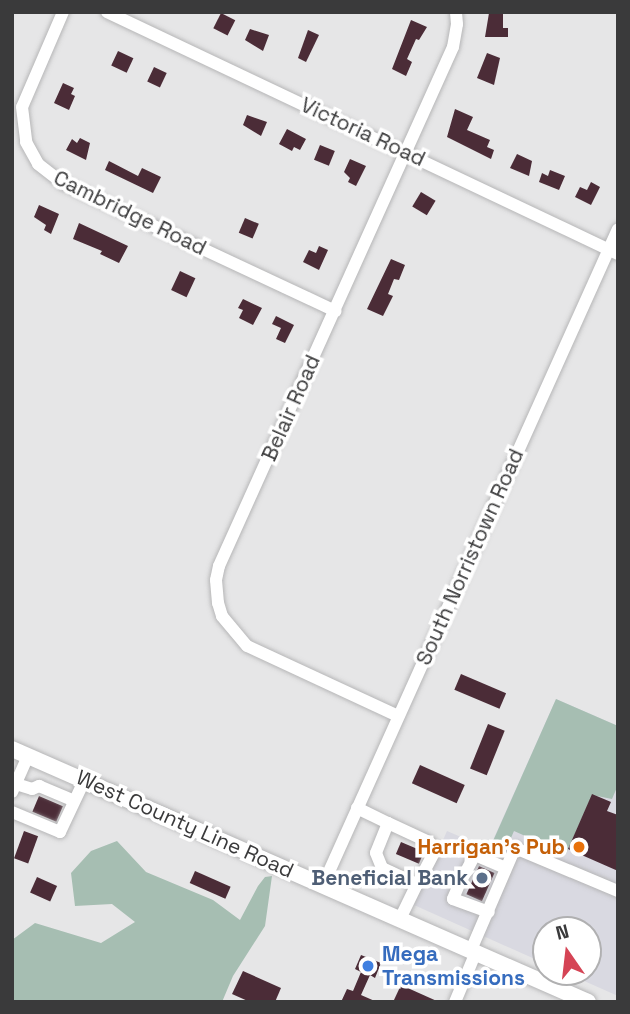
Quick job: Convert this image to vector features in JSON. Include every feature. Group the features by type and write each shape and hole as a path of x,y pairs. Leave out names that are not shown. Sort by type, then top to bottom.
{"main road":[{"name":"West County Line Road","path":"12,749 587,1002"}],"street":[{"name":"Cambridge Road","path":"63,12 22,107 26,142 38,164 62,183 335,311"},
{"name":"Victoria Road","path":"107,12 613,252"},
{"name":"Belair Road","path":"398,716 247,646 229,626 218,603 216,580 219,566 453,47 456,12"},
{"name":"South Norristown Road","path":"323,885 398,716 613,252 618,229"},
{"path":"28,756 14,788 32,789 39,786 74,801"},
{"path":"12,812 60,832 84,781"},
{"path":"357,808 429,842 436,849 400,919"},
{"path":"388,823 376,853 377,862 382,868 417,884"},
{"path":"456,1002 473,951 515,848 618,891"},
{"path":"489,912 453,899 475,855 505,868"}],"shaded area":[{"path":"556,699 618,726 618,996 596,986 602,986 602,916 532,916 532,958 414,905 447,831 489,849"}],"green space":[{"path":"556,699 618,726 618,785 612,799 592,795 566,854 514,831 503,856 489,850"},
{"path":"117,841 146,872 213,900 240,920 258,886 265,877 272,876 265,926 233,976 222,1002 12,1002 12,940 35,923 101,943 135,922 112,904 75,906 71,873 91,851"}],"building":[{"path":"503,12 503,28 508,28 508,37 485,37 489,13"},
{"path":"221,13 235,20 228,35 213,28"},
{"path":"411,20 427,27 419,40 416,39 407,59 412,62 406,76 392,69"},
{"path":"250,29 269,35 263,51 245,40"},
{"path":"308,30 319,35 306,62 298,58"},
{"path":"118,51 133,58 127,73 111,66"},
{"path":"487,53 500,58 494,85 477,78"},
{"path":"154,67 167,73 160,87 147,82"},
{"path":"63,83 74,88 71,94 75,96 69,110 54,103"},
{"path":"455,109 473,117 467,130 490,140 487,147 494,150 491,159 447,137"},
{"path":"247,115 267,122 261,136 243,125"},
{"path":"287,129 306,139 300,150 294,147 292,151 279,144"},
{"path":"80,138 90,143 86,160 66,150 72,139 77,143"},
{"path":"320,145 335,151 329,166 314,160"},
{"path":"517,154 532,161 529,176 510,168"},
{"path":"350,159 366,166 356,186 348,182 350,178 344,172"},
{"path":"109,161 138,176 142,168 161,177 153,193 105,170"},
{"path":"550,170 565,176 559,190 539,182 542,173 548,176"},
{"path":"591,182 600,187 591,205 575,197 580,187 587,190"},
{"path":"421,192 436,201 427,215 412,207"},
{"path":"39,205 59,214 51,234 44,230 46,225 34,217"},
{"path":"245,218 259,224 253,239 239,233"},
{"path":"79,223 128,246 119,263 100,254 102,251 73,239"},
{"path":"319,246 328,250 319,270 303,262 309,250 316,253"},
{"path":"391,259 405,265 399,280 394,279 388,294 393,296 383,316 367,309"},
{"path":"180,271 195,278 187,297 171,290"},
{"path":"243,299 262,308 253,325 239,318 243,310 238,308"},
{"path":"276,316 294,325 285,343 276,339 281,328 272,324"},
{"path":"461,674 506,693 499,709 454,690"},
{"path":"488,724 505,731 487,775 470,769"},
{"path":"420,765 465,785 457,803 412,783"},
{"path":"592,794 611,802 607,811 618,815 618,871 568,849"},
{"path":"39,796 63,806 56,822 32,812"},
{"path":"24,831 38,836 28,863 14,858"},
{"path":"401,842 424,852 419,864 396,854"},
{"name":"Beneficial Bank","path":"479,866 495,873 482,901 466,894"},
{"path":"195,871 231,887 225,899 190,883"},
{"path":"37,877 57,886 50,901 30,893"},
{"path":"361,955 381,963 375,978 370,975 361,995 377,1002 341,1002 347,989 353,991 361,972 355,969"},
{"path":"243,971 281,988 275,1002 250,1002 232,994"},
{"path":"401,985 439,1002 393,1002"}],"place":[{"name":"Harrigan's Pub","path":"579,847"},
{"name":"Beneficial Bank","path":"482,878"},
{"name":"Mega Transmissions","path":"368,966"}]}
